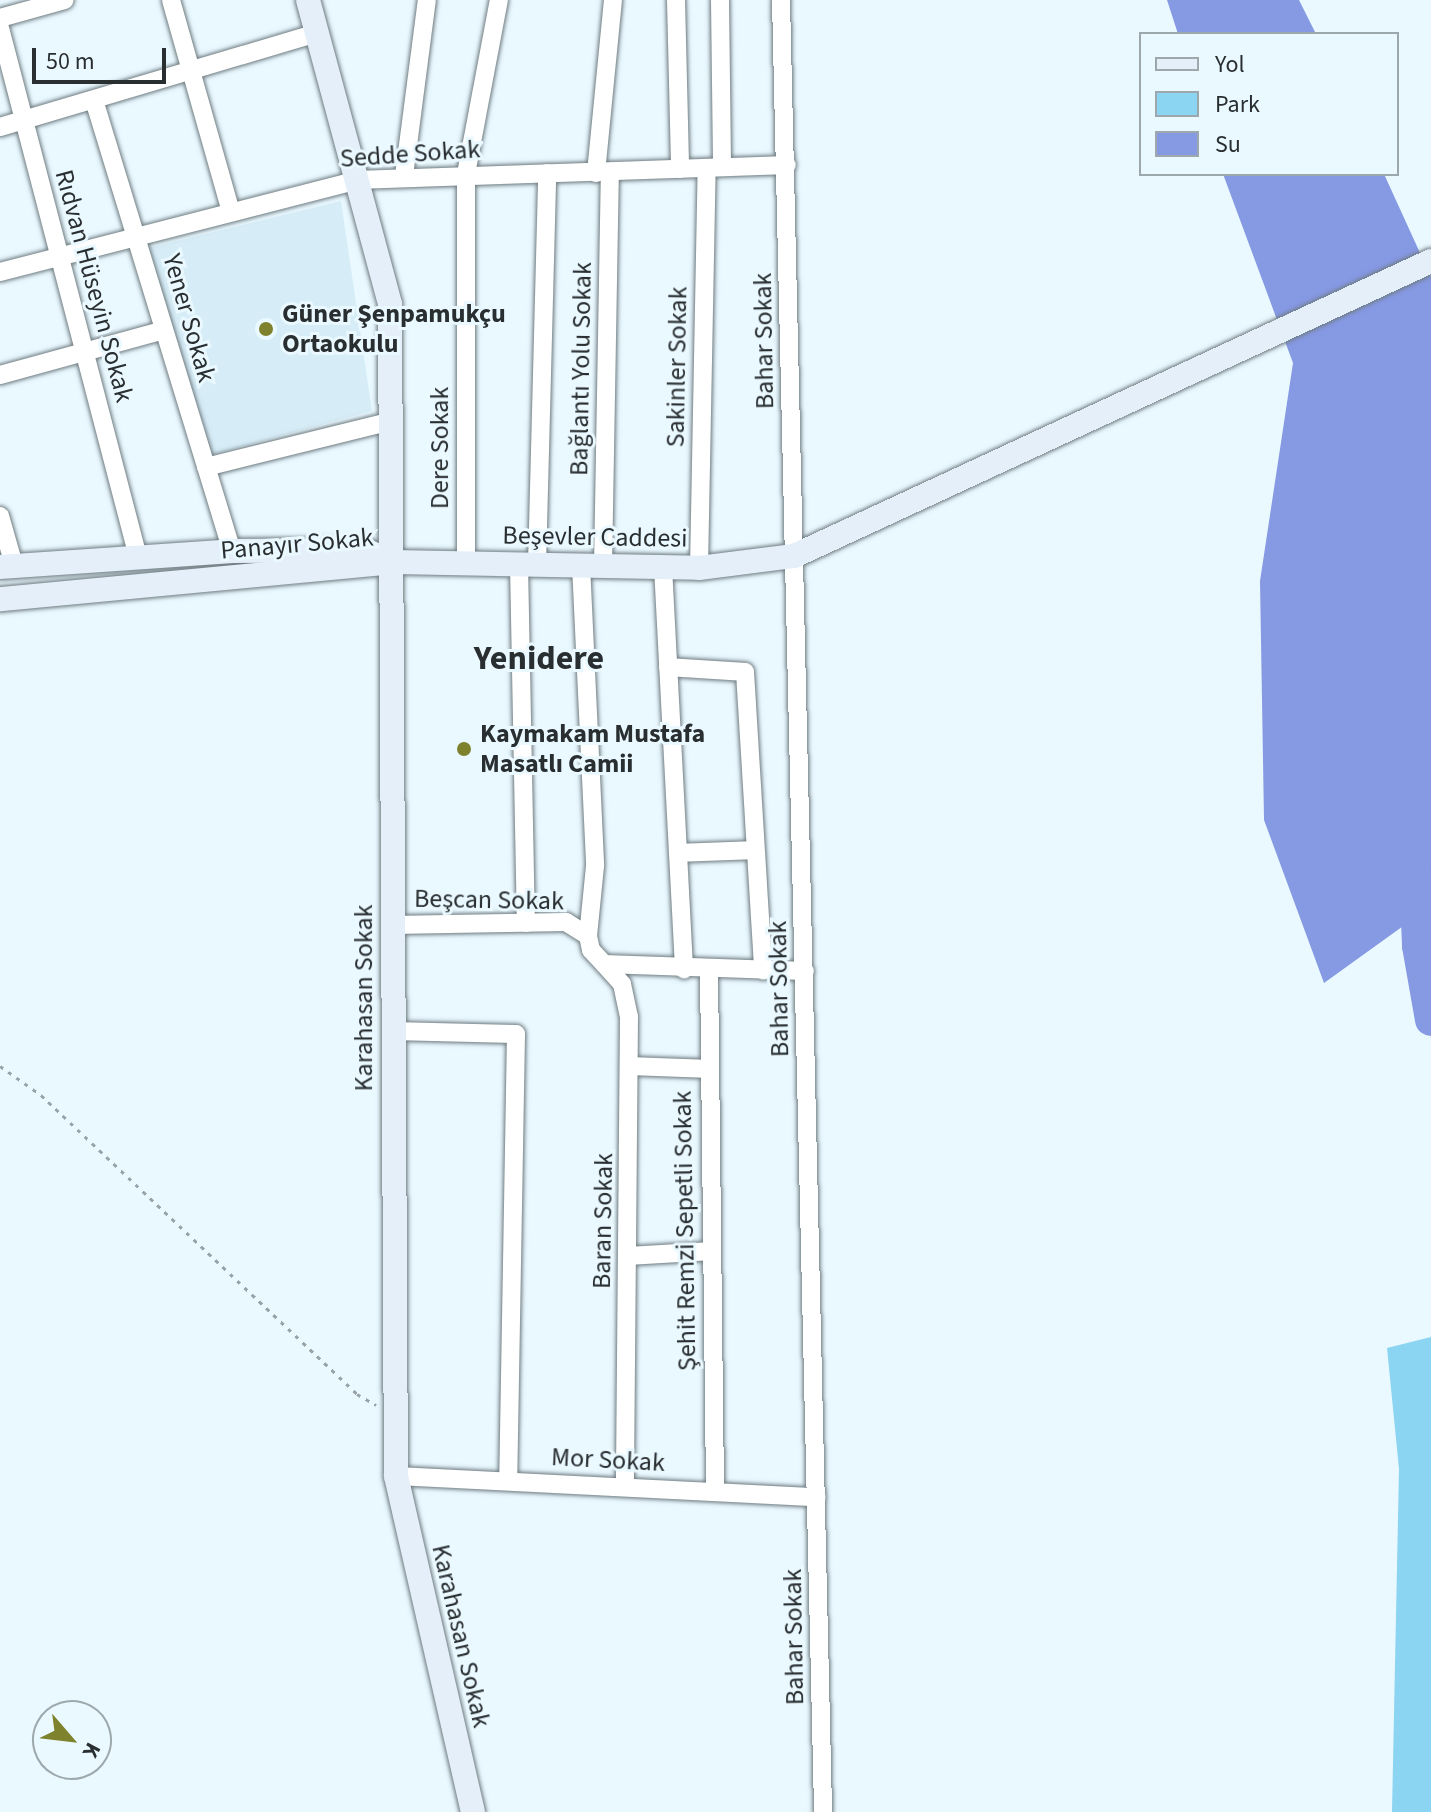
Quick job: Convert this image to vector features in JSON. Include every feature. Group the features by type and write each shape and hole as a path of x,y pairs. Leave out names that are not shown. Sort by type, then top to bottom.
{"street":[{"path":"0,18 65,0"},
{"path":"171,0 231,212"},
{"name":"Karahasan Sokak","path":"308,0 390,304 394,562 391,1031 396,1476 473,1812"},
{"path":"404,176 427,0"},
{"name":"Dere Sokak","path":"466,562 466,174 499,0"},
{"name":"Bağlantı Yolu Sokak","path":"588,936 595,866 592,566 603,172 613,0"},
{"path":"676,0 680,169"},
{"name":"Sakinler Sokak","path":"699,568 720,0"},
{"name":"Bahar Sokak","path":"781,0 823,1812"},
{"name":"Rıdvan Hüseyin Sokak","path":"0,28 138,557"},
{"path":"0,127 317,33"},
{"name":"Yener Sokak","path":"94,100 232,551"},
{"name":"Sedde Sokak","path":"0,272 358,180 787,165"},
{"path":"526,923 528,564 547,173"},
{"name":"Beşevler Caddesi","path":"394,562 699,568 794,556 1097,411 1431,261"},
{"path":"0,375 164,330"},
{"path":"206,467 392,421"},
{"path":"0,516 7,566"},
{"name":"Panayır Sokak","path":"7,566 232,551 364,550 394,562"},
{"name":"Panayır Sokak","path":"0,599 394,562"},
{"path":"663,567 684,969"},
{"name":"Bahar Sokak","path":"668,667 745,672 763,970"},
{"path":"678,853 755,850"},
{"name":"Beşcan Sokak","path":"391,925 566,922 588,936 591,950 604,964"},
{"path":"604,964 805,971"},
{"name":"Baran Sokak","path":"604,964 622,984 631,1066 625,1487"},
{"name":"Şehit Remzi Sepetli Sokak","path":"709,969 715,1492"},
{"path":"391,1031 516,1034 508,1481"},
{"path":"631,1066 709,1069"},
{"path":"628,1256 712,1251"},
{"name":"Mor Sokak","path":"396,1476 816,1497"}],"path":[{"path":"0,1066 41,1095 357,1394 395,1410"}],"shaded area":[{"name":"Güner Şenpamukçu Ortaokulu","path":"341,201 372,411 210,455 148,248"}],"green space":[{"path":"1431,1337 1431,1812 1392,1812 1399,1469 1387,1348"}],"water":[{"path":"1167,0 1299,0 1315,32 1177,32"},
{"path":"1224,176 1385,176 1431,277 1431,906 1324,983 1264,820 1260,581 1293,363"}],"waterway":[{"path":"1415,873 1418,946 1431,1020"}],"place":[{"name":"Güner Şenpamukçu Ortaokulu","path":"266,329"},
{"name":"Kaymakam Mustafa Masatlı Camii","path":"464,749"}],"district":[{"name":"Yenidere","path":"539,659"}]}
